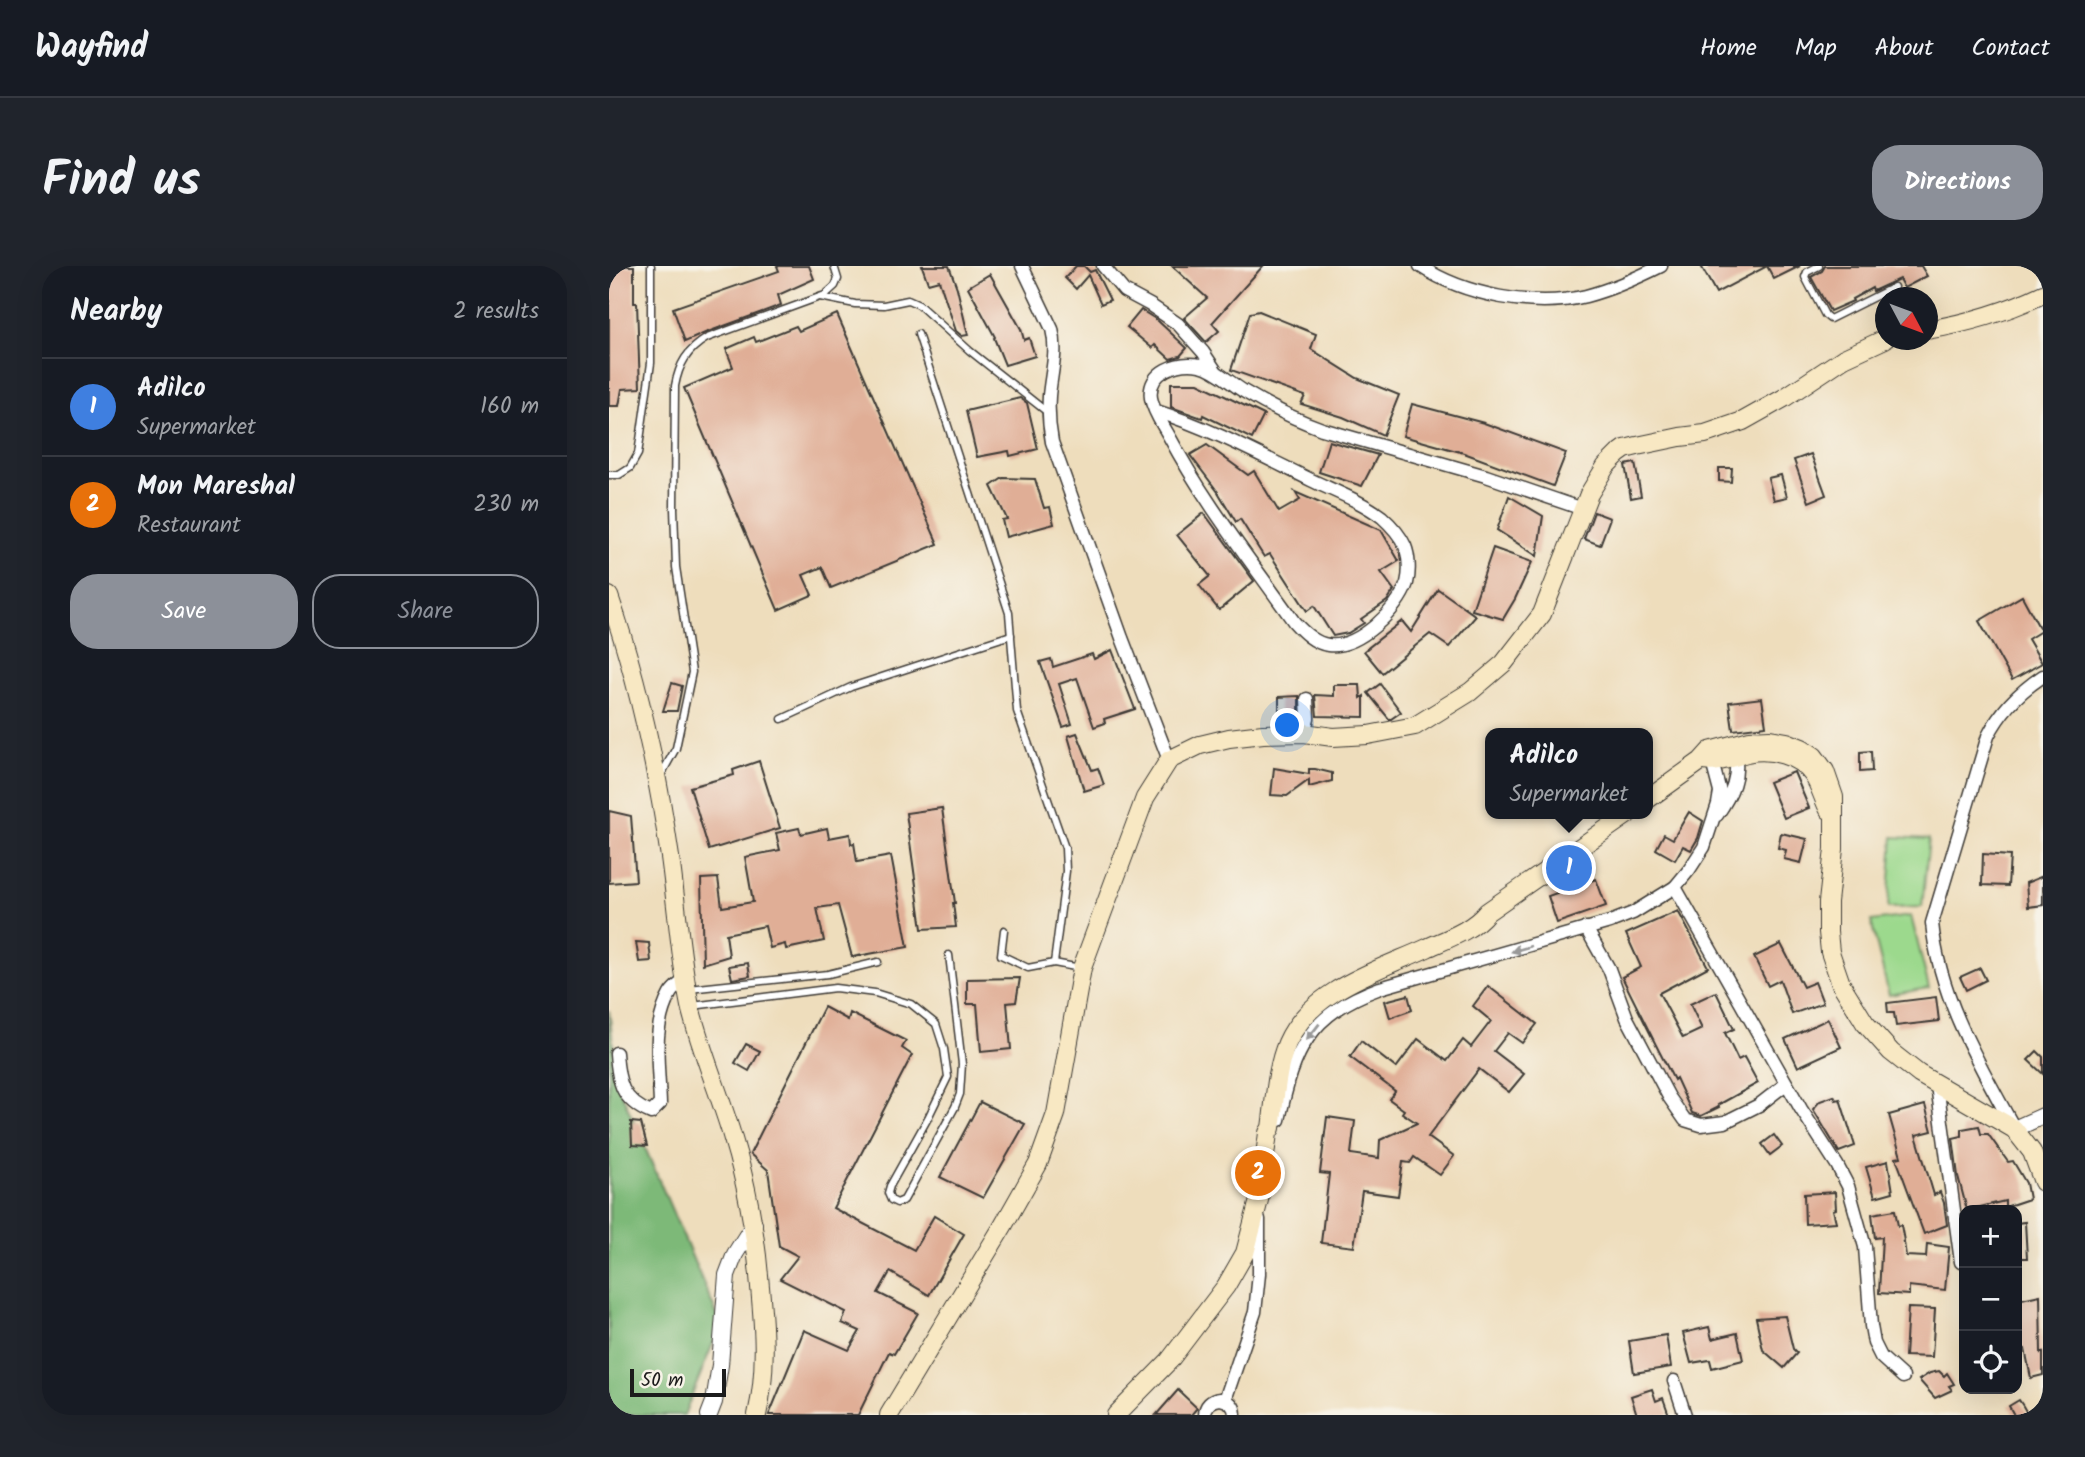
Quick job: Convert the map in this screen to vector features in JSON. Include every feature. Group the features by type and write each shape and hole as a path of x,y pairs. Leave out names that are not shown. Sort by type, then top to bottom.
{"main road":[{"path":"1938,328 2015,308 2043,294"},
{"path":"889,1415 1038,1164 1056,1114 1082,968 1145,798 1169,760 1200,745 1229,737 1304,733 1333,737 1368,735 1415,726 1470,692 1504,663 1542,614 1583,509 1606,466 1625,449 1705,434 1743,421 1784,398 1843,358 1875,344"},
{"path":"609,596 636,692 657,782 695,1026 732,1136 754,1224 765,1342 757,1415"},
{"path":"1653,796 1708,758 1734,750 1750,740 1770,739 1802,748 1814,756 1825,771 1834,797 1829,932 1830,952 1841,984 1865,1023 1891,1052 1919,1074 2014,1129 2032,1152 2043,1182"},
{"path":"1117,1415 1169,1361 1226,1286 1245,1252 1259,1200 1267,1137 1266,1095 1274,1049 1298,1015 1345,974 1477,914 1487,912 1620,819"}],"street":[{"path":"1023,266 1054,337 1055,355 1048,413 1052,442 1169,760"},
{"path":"1103,266 1124,291 1178,324 1203,352 1217,373"},
{"path":"1420,266 1456,285 1483,293 1509,298 1552,300 1586,296 1661,266"},
{"path":"1156,411 1220,435 1358,503 1381,517 1397,533 1405,546 1408,559 1407,583 1387,615 1360,637 1340,645 1322,644 1304,633 1294,622 1199,487 1156,411 1151,401 1156,377 1162,371 1191,364 1204,366 1269,406 1322,429 1486,476 1583,509"},
{"path":"2043,676 2025,687 2001,712 1987,736 1932,923 1935,947 1944,978 1970,1047 2014,1129 2043,1116"},
{"path":"1304,733 1308,718 1307,699"},
{"path":"1713,820 1729,799 1734,787 1734,750"},
{"path":"1267,1137 1275,1131 1279,1122 1294,1064 1301,1048 1325,1018 1342,1004 1380,988 1633,913 1675,887 1704,847 1713,820 1720,792 1708,758"},
{"path":"1675,887 1786,1084 1848,1186 1865,1247 1874,1342 1881,1357 1903,1377"},
{"path":"1586,928 1609,969 1627,1018 1669,1097 1685,1120 1701,1125 1725,1122 1759,1105 1786,1084"},
{"path":"617,1053 618,1080 629,1099 651,1114 660,1104 657,1050 663,1012 671,992 688,991"},
{"path":"1937,1085 1959,1247"},
{"path":"1225,1400 1255,1312 1259,1274 1259,1200"},
{"path":"709,1415 720,1365 727,1275 735,1254 754,1224"},
{"path":"1674,1381 1685,1415"},
{"path":"1205,1415 1210,1402 1220,1399 1233,1406 1235,1415"}],"lane":[{"path":"609,475 619,475 630,468 638,453 651,363 651,266"},
{"path":"657,782 676,748 692,671 676,567 675,386 679,369 692,349 707,338 820,298 831,290 837,281 834,266"},
{"path":"1819,266 1807,272 1805,277 1825,315 1830,319 1875,296"},
{"path":"820,298 855,304 884,305 908,300 919,305 970,351 1048,413"},
{"path":"918,334 1009,613 1017,711 1065,848 1066,871 1054,963"},
{"path":"782,719 851,687 1011,635"},
{"path":"1004,930 1001,955 1028,968 1054,963 1082,968"},
{"path":"688,991 857,989 911,1003 936,1024 944,1049 948,1077 890,1186 888,1193 891,1200 897,1203 904,1200 960,1094 962,1075 949,955"},
{"path":"688,991 828,974 878,962"},
{"path":"948,1077 962,1075"}],"green space":[{"path":"1893,837 1929,839 1922,907 1888,908"},
{"path":"1911,916 1929,988 1889,995 1871,921"},
{"path":"609,1010 618,1085 721,1324 684,1415 609,1415"}],"building":[{"path":"609,266 634,266 634,303 637,303 640,388 622,389 619,406 609,406"},
{"path":"777,266 809,266 814,279 778,295 781,305 685,342 673,308 779,271"},
{"path":"922,266 949,266 968,335 962,336 956,331 939,280 928,283"},
{"path":"1076,266 1084,266 1090,272 1095,270 1110,300 1101,304 1088,275 1076,289 1065,278"},
{"path":"1172,266 1263,266 1212,323 1219,331 1206,342 1184,318 1207,298"},
{"path":"1701,266 1767,266 1716,293"},
{"path":"1767,266 1800,266 1774,279"},
{"path":"1825,266 1921,266 1927,276 1906,287 1899,279 1882,287 1875,287 1873,291 1872,288 1852,299 1853,301 1830,311 1811,277"},
{"path":"990,274 1021,329 1024,340 1029,338 1035,356 1005,365 995,337 968,287"},
{"path":"1141,310 1157,320 1187,348 1180,356 1170,359 1155,345 1152,348 1127,327"},
{"path":"1259,311 1316,334 1311,349 1357,378 1399,395 1383,435 1343,417 1301,404 1305,396 1231,370 1250,313"},
{"path":"837,314 938,544 831,588 822,567 803,575 812,595 778,610 684,388 733,367 726,349 754,337 756,342 796,326 799,331"},
{"path":"1171,383 1198,383 1264,415 1252,439 1203,415 1202,418 1171,407"},
{"path":"1020,398 1027,403 1038,449 1010,456 1009,451 977,457 966,411"},
{"path":"1412,404 1484,423 1566,453 1553,486 1464,453 1403,436"},
{"path":"1329,441 1378,455 1362,486 1319,472"},
{"path":"1207,445 1248,475 1254,471 1279,512 1300,500 1295,492 1381,530 1399,561 1381,572 1394,590 1387,601 1361,619 1364,623 1348,633 1333,636 1314,606 1307,611 1270,554 1264,557 1240,519 1236,522 1218,492 1190,455"},
{"path":"1811,454 1826,495 1809,502 1794,460"},
{"path":"1635,463 1641,496 1631,498 1625,465"},
{"path":"1719,468 1732,468 1731,482 1719,481"},
{"path":"1781,475 1787,497 1774,500 1768,478"},
{"path":"1003,478 1035,479 1044,508 1050,507 1054,524 1006,537 1002,520 1007,519 991,486"},
{"path":"1509,496 1543,516 1537,556 1497,530"},
{"path":"1594,512 1610,518 1600,545 1584,539"},
{"path":"1204,513 1254,581 1219,610 1199,585 1210,576 1177,535"},
{"path":"1493,548 1532,562 1503,619 1472,610"},
{"path":"1438,589 1476,616 1449,647 1430,634 1382,673 1364,651 1402,621 1411,632"},
{"path":"2022,596 2041,631 2028,639 2042,663 2012,680 1979,621"},
{"path":"1112,650 1135,709 1104,719 1105,723 1094,727 1077,678 1059,684 1072,724 1063,727 1040,662 1051,659 1053,667 1092,654 1094,659"},
{"path":"672,683 682,686 677,711 663,711"},
{"path":"1380,684 1401,712 1391,719 1368,693"},
{"path":"1334,685 1360,685 1361,698 1364,696 1364,717 1317,716 1315,695 1334,696"},
{"path":"1299,696 1299,720 1279,719 1279,697"},
{"path":"1762,698 1766,726 1733,730 1729,702"},
{"path":"1077,733 1092,770 1098,768 1104,785 1084,791 1068,736"},
{"path":"1871,751 1872,771 1860,772 1860,752"},
{"path":"759,761 780,828 709,850 690,787 734,775 733,770"},
{"path":"1274,768 1309,774 1309,769 1315,769 1332,773 1332,781 1309,787 1309,780 1287,796 1271,795"},
{"path":"1794,772 1809,808 1784,818 1769,782"},
{"path":"942,808 956,927 922,929 906,813"},
{"path":"609,811 631,816 636,881 609,883"},
{"path":"1689,812 1703,821 1691,850 1683,846 1675,860 1656,849 1664,834 1673,839"},
{"path":"799,828 801,834 827,828 829,838 850,834 857,862 891,856 908,947 852,957 838,905 817,908 824,941 786,949 785,944 770,948 765,926 726,934 729,956 703,964 701,879 718,878 722,907 753,902 745,857 780,850 776,833"},
{"path":"1781,833 1807,839 1801,863 1784,859 1786,850 1778,848"},
{"path":"1983,854 2010,856 2008,886 1982,885"},
{"path":"2043,876 2043,905 2028,907 2026,883"},
{"path":"1596,879 1606,906 1557,923 1548,896"},
{"path":"1678,911 1708,967 1659,993 1683,1038 1702,1029 1690,1004 1716,992 1734,1029 1725,1033 1738,1060 1744,1057 1758,1083 1701,1116 1692,1113 1622,977 1641,967 1626,934"},
{"path":"636,942 649,943 651,961 639,962"},
{"path":"1781,944 1803,987 1815,982 1823,1003 1792,1014 1780,980 1768,986 1754,957"},
{"path":"748,963 750,976 732,979 729,966"},
{"path":"1980,968 1986,980 1966,990 1960,977"},
{"path":"1020,978 1016,1002 1007,1003 1011,1049 981,1052 977,1004 967,1004 967,979"},
{"path":"1488,986 1537,1024 1522,1043 1508,1033 1494,1051 1524,1074 1509,1092 1479,1069 1428,1137 1454,1156 1440,1175 1414,1157 1410,1163 1403,1162 1398,1196 1362,1191 1354,1247 1321,1243 1329,1174 1320,1173 1327,1117 1355,1121 1351,1154 1379,1158 1380,1140 1417,1123 1402,1113 1404,1110 1389,1099 1395,1091 1350,1057 1361,1041 1396,1068 1418,1039 1447,1061 1463,1040 1471,1047 1491,1021 1473,1006"},
{"path":"1408,995 1412,1010 1390,1018 1385,1001"},
{"path":"1936,997 1939,1021 1896,1026 1894,1013 1888,1013 1887,1003"},
{"path":"824,1007 848,1020 850,1013 906,1041 902,1048 912,1055 833,1208 914,1250 934,1216 964,1234 929,1295 890,1272 878,1293 918,1313 894,1354 889,1352 858,1415 769,1415 804,1330 849,1350 860,1331 842,1323 846,1312 780,1279 798,1256 779,1246 768,1170 750,1154"},
{"path":"1828,1019 1841,1047 1798,1067 1785,1039"},
{"path":"746,1044 760,1051 749,1071 735,1063"},
{"path":"2037,1051 2043,1057 2043,1074 2028,1060"},
{"path":"1834,1096 1836,1100 1840,1099 1855,1146 1839,1152 1813,1109 1820,1101"},
{"path":"980,1102 1025,1124 983,1198 940,1177"},
{"path":"1925,1105 1932,1131 1916,1135 1934,1195 1940,1192 1944,1203 1947,1225 1924,1234 1896,1158 1901,1157 1889,1115"},
{"path":"631,1122 641,1123 647,1146 632,1145"},
{"path":"1979,1126 1981,1134 1988,1134 2008,1162 2013,1161 2026,1183 2029,1199 2011,1205 2005,1205 2005,1201 1988,1205 1966,1205 1958,1176 1953,1138 1962,1136 1962,1129"},
{"path":"1774,1135 1782,1146 1770,1155 1762,1144"},
{"path":"1888,1161 1893,1192 1875,1197 1866,1167"},
{"path":"1835,1192 1836,1209 1833,1210 1836,1222 1805,1224 1804,1194"},
{"path":"1895,1210 1898,1226 1901,1225 1906,1256 1926,1257 1927,1244 1949,1247 1945,1290 1909,1286 1909,1295 1879,1293 1882,1237 1875,1238 1872,1214"},
{"path":"2022,1222 2025,1222 2027,1258 2022,1258"},
{"path":"2040,1295 2043,1375 2031,1378 2025,1349 2022,1350 2022,1299"},
{"path":"1908,1308 1935,1309 1932,1357 1905,1356"},
{"path":"1785,1316 1793,1349 1797,1353 1784,1368 1763,1350 1756,1318"},
{"path":"1709,1327 1712,1339 1737,1333 1743,1360 1712,1368 1710,1360 1691,1363 1683,1333"},
{"path":"1666,1335 1671,1367 1634,1373 1629,1341"},
{"path":"1939,1371 1944,1376 1947,1373 1954,1384 1949,1386 1952,1390 1935,1398 1919,1380"},
{"path":"1652,1389 1656,1401 1663,1398 1669,1415 1637,1415 1631,1396"},
{"path":"1178,1390 1197,1408 1191,1415 1156,1415"},
{"path":"2019,1400 2028,1415 2014,1415 2009,1406"}],"place":[{"name":"Adilco","path":"1569,868"},
{"name":"Mon Mareshal","path":"1258,1173"}]}
